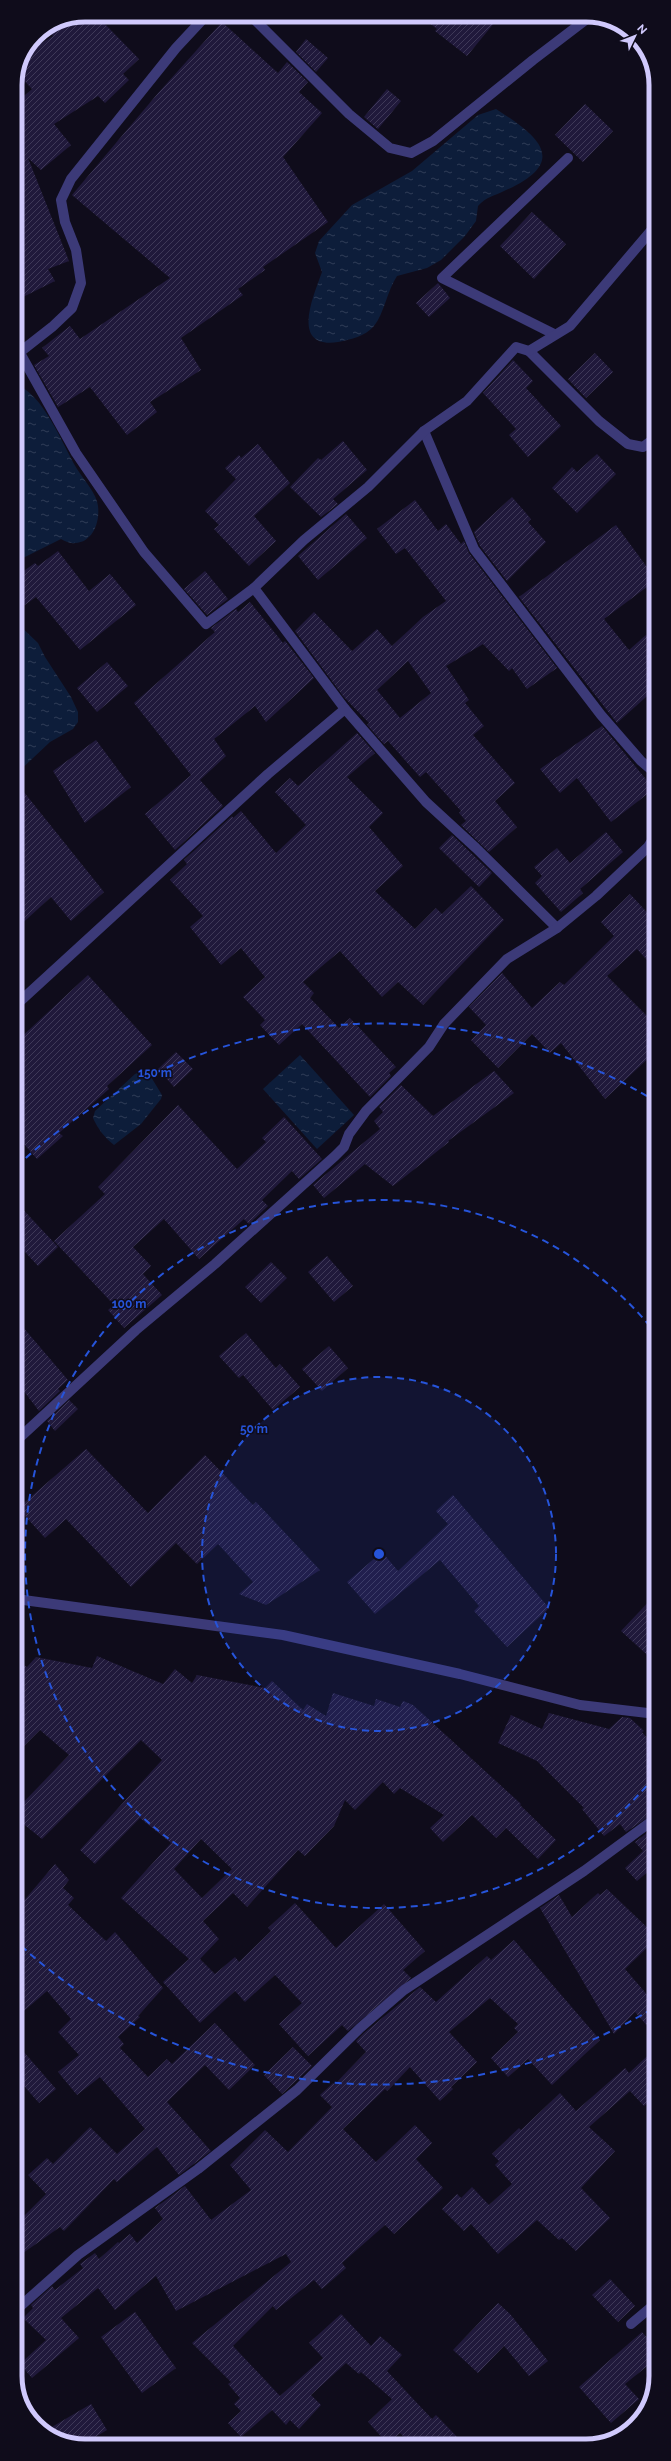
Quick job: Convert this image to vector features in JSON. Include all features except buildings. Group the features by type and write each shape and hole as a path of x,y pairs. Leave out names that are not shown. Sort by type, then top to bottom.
{"street":[{"path":"22,352 72,308 81,283 76,250 65,222 61,200 71,179 176,48 200,22"},
{"path":"257,22 349,114 390,148 411,153 433,141 533,60 584,22"},
{"path":"554,334 442,278 568,158"},
{"path":"529,351 544,344 554,334 570,326 649,233"},
{"path":"22,362 72,447 144,552 206,624 254,588 304,540 368,487 424,431 467,401 516,347 529,351 599,420 628,444 643,447 649,442"},
{"path":"424,431 474,549 602,715 641,761 649,768"},
{"path":"254,588 344,708 426,802 476,848 556,928"},
{"path":"22,1000 268,774 344,708"},
{"path":"22,1434 136,1330 215,1264 335,1156 344,1147 349,1134 366,1111 429,1047 444,1024 507,959 556,928 596,896 649,845"},
{"path":"22,1600 283,1635 460,1674 580,1705 649,1713"},
{"path":"22,2305 78,2255 198,2169 291,2095 360,2028 404,1990 584,1871 649,1823"},
{"path":"631,2324 649,2309"}],"water":[{"path":"496,109 512,119 535,140 541,150 542,160 537,170 524,180 481,203 478,206 476,221 465,236 441,260 427,268 397,276 377,321 370,330 358,337 338,342 323,342 314,338 309,330 309,319 310,307 322,272 315,253 319,241 352,205 412,171 478,115"},
{"path":"22,388 35,398 51,421 77,469 93,492 97,501 98,518 91,535 81,542 73,543 61,539 22,558"},
{"path":"22,628 38,643 45,657 71,697 78,712 78,722 73,729 50,742 22,768"},
{"path":"300,1055 354,1115 317,1149 263,1089"},
{"path":"142,1071 151,1077 162,1095 161,1099 141,1124 114,1145 104,1136 97,1126 93,1118 95,1111 135,1074"}]}
